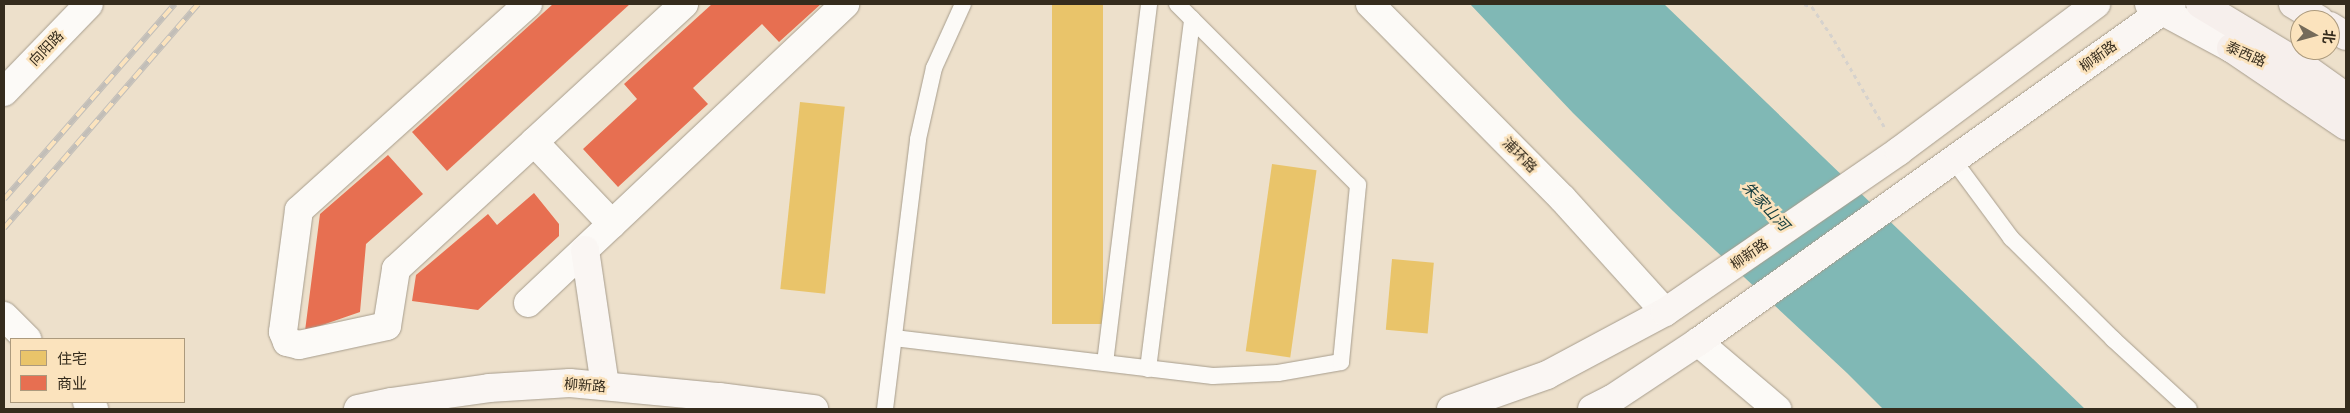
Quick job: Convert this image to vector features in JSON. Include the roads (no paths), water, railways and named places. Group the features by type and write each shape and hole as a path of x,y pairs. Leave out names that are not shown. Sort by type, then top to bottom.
{"highway":[{"path":"2200,4 2301,66 2346,97"},
{"path":"2231,48 2346,126"}],"main road":[{"name":"柳新路","path":"1451,409 1547,376 1664,312 1899,151 2096,4"},
{"name":"柳新路","path":"1592,409 1612,399 1698,342 1898,202 2161,6"},
{"name":"泰西路","path":"2161,6 2231,48 2346,97"},
{"path":"585,250 606,386"},
{"name":"柳新路","path":"358,409 390,402 489,388 570,383 719,396 814,409"}],"street":[{"name":"向阳路","path":"4,92 89,4"},
{"path":"528,4 298,210 283,332 287,342 299,345 387,326 396,268 684,4"},
{"path":"528,303 845,4"},
{"name":"浦环路","path":"1370,4 1563,198 1664,312"},
{"path":"534,142 612,224"},
{"path":"4,316 25,338"},
{"path":"1698,342 1777,409"}],"lane":[{"path":"886,409 918,139 934,68 963,4"},
{"path":"1105,363 1149,4"},
{"path":"894,338 1213,376 1278,373 1341,362 1358,185 1177,4"},
{"path":"1148,369 1192,19"},
{"path":"1954,161 2011,238 2113,339 2190,409"}],"water":[{"name":"朱家山河","path":"1470,4 1664,4 2085,409 1883,409 1673,211 1573,113"}],"railway":[{"path":"4,199 175,4"},
{"path":"4,228 198,4"}]}
